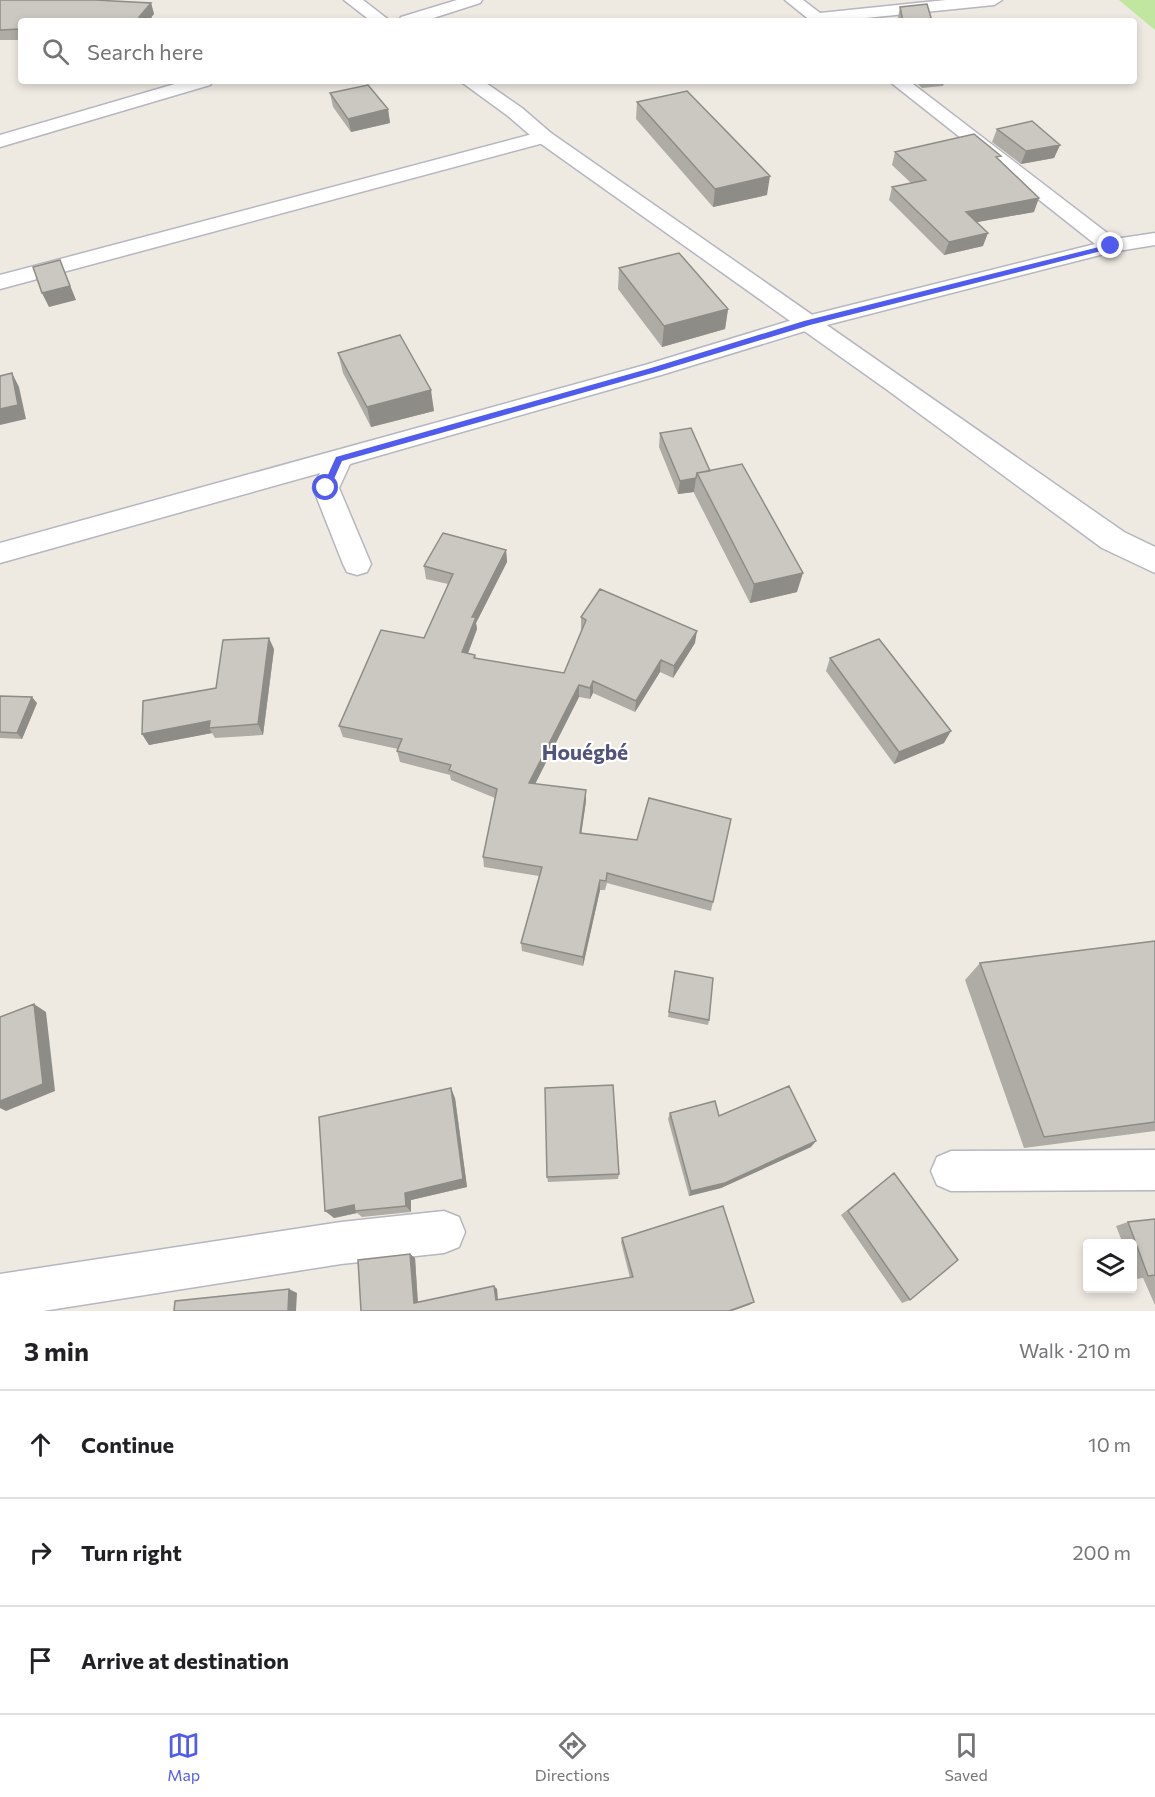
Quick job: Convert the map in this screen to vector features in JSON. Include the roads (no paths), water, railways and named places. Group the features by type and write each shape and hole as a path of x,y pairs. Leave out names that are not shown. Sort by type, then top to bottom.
{"street":[{"path":"352,0 378,18"},
{"path":"417,18 474,0"},
{"path":"793,0 816,18"},
{"path":"836,18 994,0"},
{"path":"0,141 194,84"},
{"path":"474,84 515,112 544,137 895,383 1113,540 1155,561"},
{"path":"902,84 1111,246"},
{"path":"0,282 544,137"},
{"path":"0,553 653,370 807,323 1111,246 1155,239"},
{"path":"326,488 339,459"},
{"path":"293,472 326,488 357,564"},
{"path":"1113,540 1155,585"},
{"path":"951,1171 1155,1170"},
{"path":"0,1296 341,1243 444,1232"}],"district":[{"name":"Houégbé","path":"585,751"}]}
